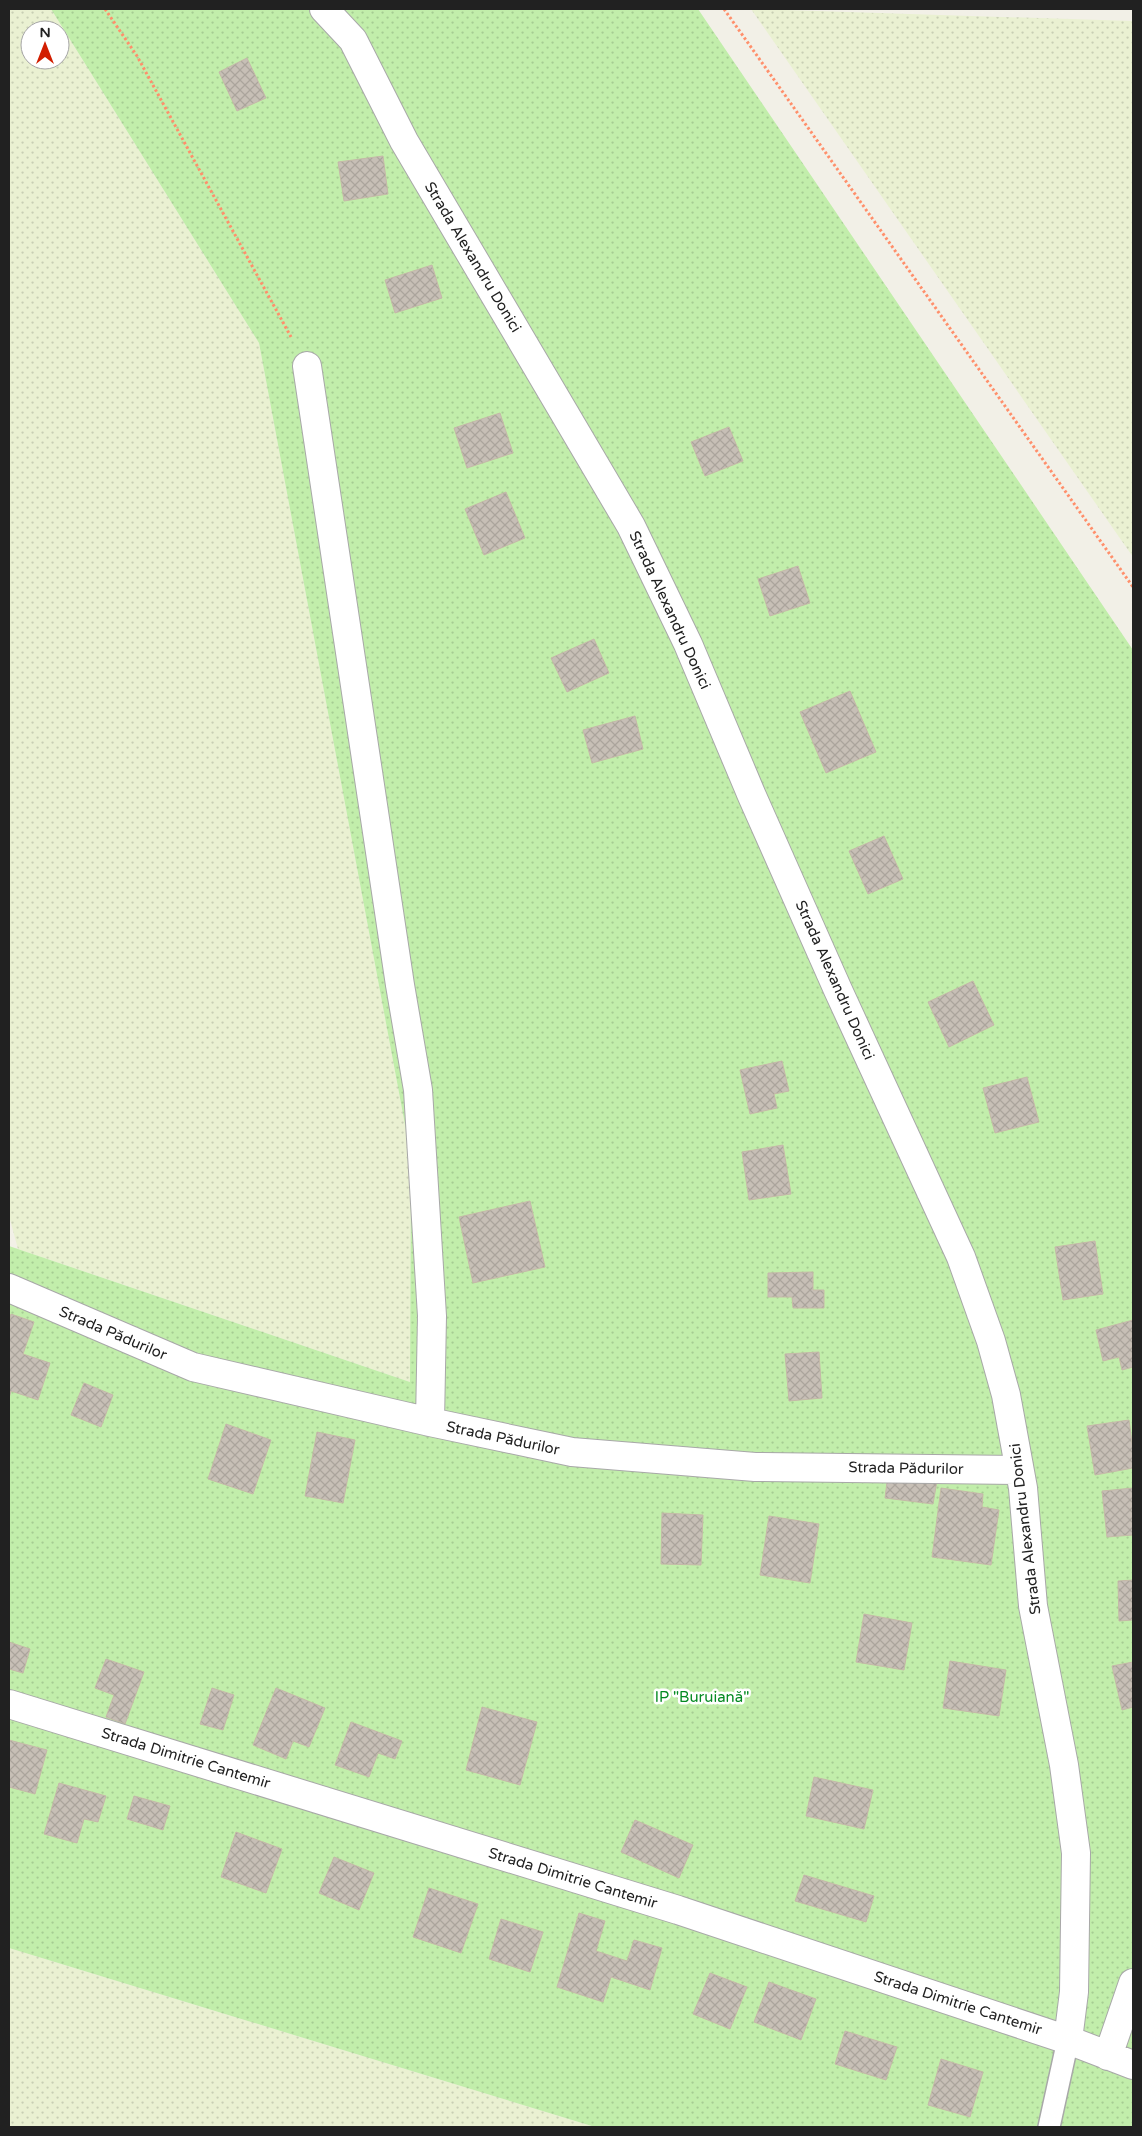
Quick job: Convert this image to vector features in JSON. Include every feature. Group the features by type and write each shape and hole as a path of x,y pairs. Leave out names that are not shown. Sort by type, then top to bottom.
{"street":[{"name":"Strada Alexandru Donici","path":"324,9 353,40 409,150 631,526 688,644 834,982 961,1257 992,1341 1006,1395 1023,1488 1033,1606 1061,1748 1076,1853 1074,1992 1068,2040"},
{"path":"307,366 400,985 418,1090 432,1316 430,1422"},
{"name":"Strada Pădurilor","path":"9,1288 193,1367 430,1422 572,1452 754,1467 1019,1470"},
{"name":"Strada Dimitrie Cantemir","path":"9,1704 678,1910 1068,2040 1133,2065"},
{"path":"1108,2056 1133,1983"}],"lane":[{"path":"1049,2127 1068,2040"}],"path":[{"path":"105,9 137,56 307,366"},
{"path":"724,9 1132,582 1133,587"}],"green space":[{"path":"9,9 51,9 58,20 20,20 20,70 70,70 70,40 259,343 411,1157 410,1382 18,1249 9,1216"},
{"name":"IP \"Buruiană\"","path":"51,9 698,9 1133,650 1133,2127 595,2127 9,1948 9,1246 410,1382 411,1157 259,343 70,40 70,20 58,20"},
{"path":"751,9 1133,21 1133,557"},
{"path":"9,1948 595,2127 9,2127"}],"building":[{"path":"247,58 266,98 237,111 219,72"},
{"path":"383,156 388,194 344,201 338,162"},
{"path":"432,265 442,298 395,313 385,280"},
{"path":"500,413 513,453 467,468 454,428"},
{"path":"729,427 743,461 705,476 691,442"},
{"path":"506,492 525,538 484,555 465,509"},
{"path":"798,566 810,603 770,616 758,579"},
{"path":"594,639 609,673 567,692 551,658"},
{"path":"850,691 876,752 826,773 800,712"},
{"path":"635,716 643,749 592,763 583,730"},
{"path":"884,836 903,879 868,894 849,851"},
{"path":"973,981 994,1025 949,1047 928,1002"},
{"path":"782,1061 789,1091 774,1094 777,1108 750,1114 740,1070"},
{"path":"1027,1077 1039,1122 995,1133 983,1088"},
{"path":"783,1145 791,1194 749,1200 742,1152"},
{"path":"530,1201 545,1267 473,1283 459,1217"},
{"path":"1095,1241 1103,1294 1063,1300 1055,1247"},
{"path":"813,1272 813,1290 824,1290 824,1308 793,1308 792,1297 768,1297 768,1273"},
{"path":"11,1314 34,1322 23,1354 50,1363 38,1400 11,1391 9,1398 9,1322"},
{"path":"1133,1320 1133,1367 1122,1370 1119,1357 1103,1361 1096,1330"},
{"path":"819,1352 822,1398 789,1401 785,1354"},
{"path":"84,1383 113,1395 101,1427 71,1415"},
{"path":"1129,1420 1133,1468 1095,1475 1087,1426"},
{"path":"226,1424 271,1440 253,1494 208,1479"},
{"path":"317,1432 355,1440 343,1503 305,1496"},
{"path":"888,1474 937,1481 933,1504 885,1498"},
{"path":"941,1488 983,1494 982,1507 999,1510 991,1565 932,1557"},
{"path":"1133,1488 1133,1535 1107,1537 1102,1491"},
{"path":"662,1513 703,1515 701,1565 661,1564"},
{"path":"769,1516 819,1524 810,1583 760,1575"},
{"path":"1133,1580 1133,1620 1119,1621 1118,1581"},
{"path":"864,1614 912,1623 904,1670 856,1662"},
{"path":"9,1642 30,1649 23,1673 9,1669"},
{"path":"106,1659 144,1672 125,1724 106,1717 114,1695 95,1688"},
{"path":"950,1661 1006,1670 999,1716 943,1708"},
{"path":"1133,1662 1133,1707 1122,1710 1112,1666"},
{"path":"212,1688 234,1695 223,1730 200,1724"},
{"path":"276,1688 325,1708 309,1747 293,1741 286,1759 253,1745"},
{"path":"482,1707 537,1722 520,1785 466,1770"},
{"path":"351,1722 402,1741 395,1759 378,1753 369,1777 335,1765"},
{"path":"9,1740 47,1750 35,1794 9,1787"},
{"path":"814,1777 873,1790 864,1829 806,1816"},
{"path":"59,1783 106,1796 98,1822 84,1819 77,1843 44,1834"},
{"path":"134,1796 170,1806 163,1830 127,1819"},
{"path":"635,1820 693,1845 679,1878 621,1852"},
{"path":"236,1832 282,1849 266,1893 221,1877"},
{"path":"334,1857 374,1873 359,1910 319,1893"},
{"path":"804,1875 874,1896 866,1922 795,1901"},
{"path":"429,1888 478,1904 461,1953 413,1937"},
{"path":"579,1913 605,1921 596,1951 627,1961 634,1940 662,1948 650,1990 611,1977 603,2002 557,1987"},
{"path":"501,1919 543,1932 530,1972 489,1959"},
{"path":"710,1973 747,1987 730,2029 693,2014"},
{"path":"769,1982 816,1999 801,2040 754,2022"},
{"path":"845,2031 897,2047 886,2080 835,2064"},
{"path":"941,2059 983,2072 970,2117 928,2105"}]}
